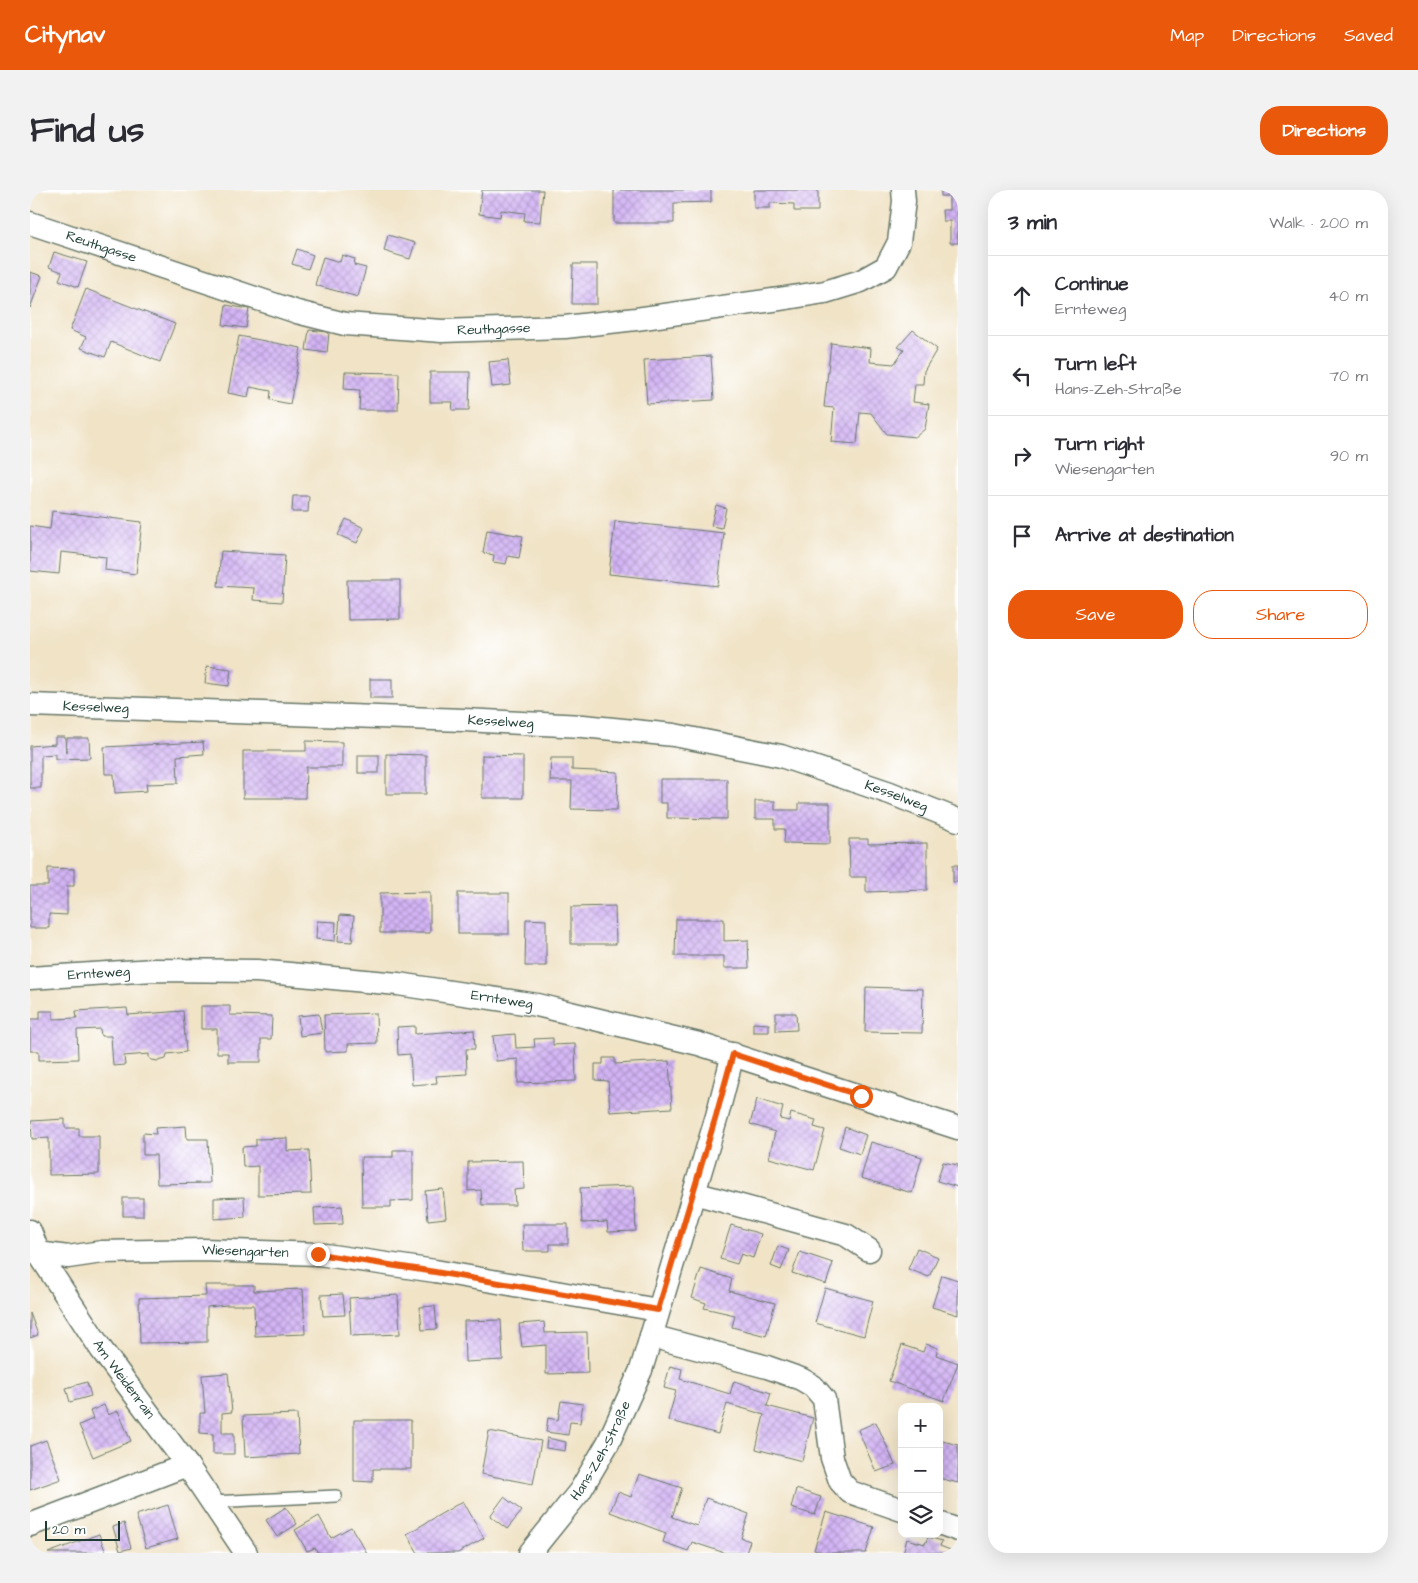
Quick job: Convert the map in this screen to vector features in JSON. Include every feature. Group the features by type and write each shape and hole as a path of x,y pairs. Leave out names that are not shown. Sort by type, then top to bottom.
{"street":[{"name":"Reuthgasse","path":"30,223 297,312 344,324 442,331 565,327 773,300 824,292 861,281 886,267 899,242 904,201 903,190"},
{"name":"Kesselweg","path":"30,705 464,720 583,726 674,735 781,756 890,793 958,820"},
{"name":"Ernteweg","path":"30,978 154,970 257,971 398,984 536,1004 700,1044 958,1128"},
{"name":"Hans-Zeh-Straße","path":"530,1553 580,1491 608,1443 641,1370 733,1054"},
{"path":"694,1193 846,1235 869,1250"},
{"name":"Am Weidenrain","path":"30,1231 34,1253 101,1349 187,1465 246,1553"},
{"name":"Wiesengarten","path":"34,1253 68,1256 102,1252 203,1250 318,1254 658,1310"},
{"path":"651,1336 767,1367 814,1386 824,1399 832,1458 840,1481 850,1492 898,1509"},
{"path":"30,1526 187,1465"},
{"path":"943,1524 958,1530"}],"lane":[{"path":"212,1502 336,1496"}],"building":[{"path":"482,190 543,190 540,222 524,221 525,213 501,210 500,217 479,214"},
{"path":"614,190 711,190 711,202 674,203 674,223 614,223"},
{"path":"754,190 818,190 818,211 794,211 794,204 770,203 770,208 754,208"},
{"path":"941,190 958,190 958,243 950,243 950,221 943,221 942,210 949,210 949,196 941,196"},
{"path":"388,235 415,243 410,259 384,251"},
{"path":"297,249 313,255 308,269 292,264"},
{"path":"54,252 87,262 78,287 59,280 62,272 49,267"},
{"path":"342,255 355,259 354,265 366,268 358,297 315,285 323,257 340,262"},
{"path":"573,264 597,264 597,304 572,304"},
{"path":"30,272 42,276 30,308"},
{"path":"86,289 175,324 160,362 111,342 105,357 81,348 86,337 70,330"},
{"path":"226,305 249,309 246,328 223,325"},
{"path":"309,330 329,332 327,353 306,350"},
{"path":"913,330 937,349 924,371 923,384 915,384 913,402 929,404 925,429 915,437 887,434 871,413 860,412 857,444 831,442 834,408 824,407 831,343 871,348 870,362 894,364 904,350 898,347"},
{"path":"239,336 301,348 290,404 270,400 271,391 250,387 248,397 228,393"},
{"path":"711,356 714,400 647,404 644,360"},
{"path":"508,360 511,385 492,387 489,362"},
{"path":"345,372 399,373 398,410 359,410 360,390 344,389"},
{"path":"430,372 470,372 469,410 452,410 453,402 430,402"},
{"path":"293,496 309,496 308,512 292,512"},
{"path":"716,505 726,508 722,528 711,526"},
{"path":"52,511 142,522 136,574 105,570 106,557 61,552 59,574 30,571 30,526 50,529"},
{"path":"346,519 364,528 357,543 338,535"},
{"path":"615,521 724,533 718,586 609,574"},
{"path":"487,530 523,536 519,558 508,556 506,564 493,562 494,555 483,553"},
{"path":"221,551 285,555 282,602 253,600 254,588 218,586"},
{"path":"347,580 400,580 400,619 348,620"},
{"path":"207,666 231,669 229,686 205,683"},
{"path":"370,679 392,679 392,698 370,698"},
{"path":"55,737 65,737 66,753 67,738 89,738 90,758 55,759 55,754 41,755 41,788 30,788 30,746 55,744"},
{"path":"306,741 342,742 342,767 306,767 305,798 243,798 243,751 306,751"},
{"path":"203,742 204,754 177,756 178,783 146,784 147,791 115,793 114,774 105,774 104,747"},
{"path":"386,754 426,755 426,794 386,794"},
{"path":"358,755 379,755 379,773 358,773"},
{"path":"482,755 523,756 523,798 482,798"},
{"path":"551,758 572,758 572,770 618,772 617,810 571,809 572,781 550,781"},
{"path":"660,779 727,779 727,819 667,818 667,803 660,803"},
{"path":"755,801 775,801 775,810 799,810 799,803 830,803 830,844 784,843 785,829 775,829 775,819 755,819"},
{"path":"849,839 868,839 868,844 927,843 927,890 866,892 866,877 850,877"},
{"path":"953,865 958,865 958,882 953,882"},
{"path":"48,868 74,869 74,886 67,886 67,915 49,914 49,928 30,928 30,886 48,886"},
{"path":"430,892 430,933 380,933 380,893"},
{"path":"458,893 509,893 509,934 458,934"},
{"path":"615,906 616,944 571,944 571,907"},
{"path":"340,915 354,916 352,942 338,941"},
{"path":"526,919 546,920 546,966 525,966"},
{"path":"676,919 724,919 724,941 748,940 749,968 724,968 724,956 675,956"},
{"path":"317,921 336,922 335,941 316,939"},
{"path":"866,987 923,989 922,1033 865,1032"},
{"path":"201,1006 230,1006 230,1015 272,1016 271,1039 261,1039 261,1062 228,1062 228,1053 217,1053 217,1029 201,1029"},
{"path":"127,1008 128,1015 183,1011 186,1052 167,1054 166,1059 158,1061 149,1058 149,1054 124,1056 125,1065 113,1066 111,1036 101,1036 100,1029 77,1030 78,1059 39,1060 39,1051 30,1051 30,1019 40,1019 40,1011 53,1011 53,1019 77,1018 76,1011"},
{"path":"376,1013 377,1043 348,1044 348,1051 325,1052 324,1015"},
{"path":"776,1013 796,1013 797,1030 776,1031"},
{"path":"319,1014 322,1033 300,1036 298,1016"},
{"path":"753,1023 769,1024 769,1032 753,1032"},
{"path":"415,1026 415,1034 474,1030 475,1049 466,1049 467,1074 436,1076 437,1083 412,1085 410,1054 398,1055 397,1027"},
{"path":"515,1034 516,1048 535,1047 534,1039 553,1038 553,1045 575,1044 576,1081 518,1083 518,1059 496,1061 493,1036"},
{"path":"603,1058 615,1058 615,1064 669,1061 672,1108 610,1112 608,1081 595,1080 595,1064 603,1064"},
{"path":"757,1099 783,1107 780,1119 789,1121 791,1113 816,1120 814,1127 825,1130 814,1170 769,1158 775,1132 750,1124"},
{"path":"65,1119 65,1128 79,1128 79,1136 99,1136 99,1174 49,1175 49,1138 32,1139 31,1121"},
{"path":"186,1126 187,1139 208,1139 210,1183 157,1184 156,1155 143,1155 143,1133 156,1134 155,1128"},
{"path":"845,1127 866,1135 860,1154 839,1147"},
{"path":"287,1138 287,1151 309,1150 311,1194 258,1195 258,1166 243,1167 242,1147 256,1146 256,1139"},
{"path":"871,1142 922,1157 912,1193 861,1178"},
{"path":"393,1150 413,1150 413,1200 391,1201 391,1207 362,1207 361,1157 393,1157"},
{"path":"523,1161 524,1189 514,1190 515,1205 482,1205 481,1190 468,1191 468,1162"},
{"path":"943,1162 958,1165 958,1187 937,1181"},
{"path":"634,1186 636,1231 608,1232 607,1222 582,1223 580,1188"},
{"path":"443,1189 446,1218 428,1220 425,1191"},
{"path":"244,1197 245,1217 214,1219 214,1198"},
{"path":"123,1198 143,1198 143,1216 123,1216"},
{"path":"342,1206 343,1224 315,1225 314,1208"},
{"path":"522,1224 568,1224 568,1244 550,1244 550,1251 523,1251"},
{"path":"731,1225 761,1234 753,1258 741,1254 737,1264 720,1259"},
{"path":"778,1246 789,1250 781,1270 771,1266"},
{"path":"917,1248 938,1257 929,1277 908,1269"},
{"path":"800,1252 833,1263 826,1284 792,1273"},
{"path":"701,1269 732,1279 729,1291 775,1303 766,1336 732,1327 735,1315 704,1308 706,1303 692,1298"},
{"path":"942,1275 958,1280 958,1315 932,1307"},
{"path":"205,1285 254,1285 254,1291 303,1289 305,1334 255,1336 254,1305 227,1305 207,1307 207,1342 140,1343 139,1298 206,1296"},
{"path":"825,1288 873,1301 864,1336 815,1323"},
{"path":"343,1294 345,1315 323,1316 321,1295"},
{"path":"398,1295 400,1334 351,1336 349,1298"},
{"path":"435,1306 437,1329 422,1330 420,1307"},
{"path":"30,1313 38,1335 30,1338"},
{"path":"501,1320 503,1360 465,1362 464,1321"},
{"path":"544,1322 545,1333 587,1332 588,1373 546,1374 546,1345 522,1347 519,1324"},
{"path":"926,1344 938,1348 936,1355 958,1363 944,1401 889,1381 902,1345 923,1352"},
{"path":"670,1366 682,1369 680,1379 730,1394 734,1381 771,1393 767,1406 813,1418 802,1461 756,1449 764,1415 752,1411 727,1404 718,1434 668,1420 676,1391 664,1388"},
{"path":"228,1373 232,1412 222,1413 222,1433 234,1433 234,1454 213,1454 213,1434 200,1433 200,1413 205,1413 202,1375"},
{"path":"87,1382 91,1396 70,1402 66,1388"},
{"path":"561,1401 583,1404 580,1423 570,1422 568,1435 546,1432 548,1418 558,1420"},
{"path":"104,1405 108,1415 118,1411 131,1441 93,1457 79,1425 93,1419 90,1411"},
{"path":"297,1414 299,1454 245,1457 243,1416"},
{"path":"354,1420 411,1420 411,1469 373,1469 373,1482 354,1481"},
{"path":"876,1422 895,1465 876,1472 858,1430"},
{"path":"489,1431 541,1441 533,1484 481,1474"},
{"path":"547,1438 566,1442 565,1451 546,1448"},
{"path":"46,1440 61,1479 30,1490 30,1446"},
{"path":"943,1441 958,1445 958,1483 943,1479"},
{"path":"639,1474 682,1488 672,1517 697,1526 706,1498 749,1514 741,1538 750,1541 746,1553 725,1553 692,1542 688,1551 663,1542 666,1533 610,1512 618,1492 631,1497"},
{"path":"796,1489 821,1497 815,1515 791,1508"},
{"path":"504,1497 522,1511 507,1529 490,1516"},
{"path":"463,1501 484,1538 458,1553 418,1553 407,1534"},
{"path":"168,1505 178,1539 146,1548 136,1515"},
{"path":"286,1507 297,1524 277,1537 266,1520"},
{"path":"826,1512 874,1527 866,1553 825,1553 814,1550"},
{"path":"319,1516 331,1538 351,1527 367,1553 318,1553 315,1548 307,1551 295,1530"},
{"path":"124,1523 131,1548 120,1551 113,1527"},
{"path":"99,1534 106,1553 48,1553"},
{"path":"928,1538 932,1538 942,1541 940,1546 958,1553 903,1553 907,1539 925,1544"}],"route":[{"path":"318,1254 658,1310 733,1054 861,1096"}]}
